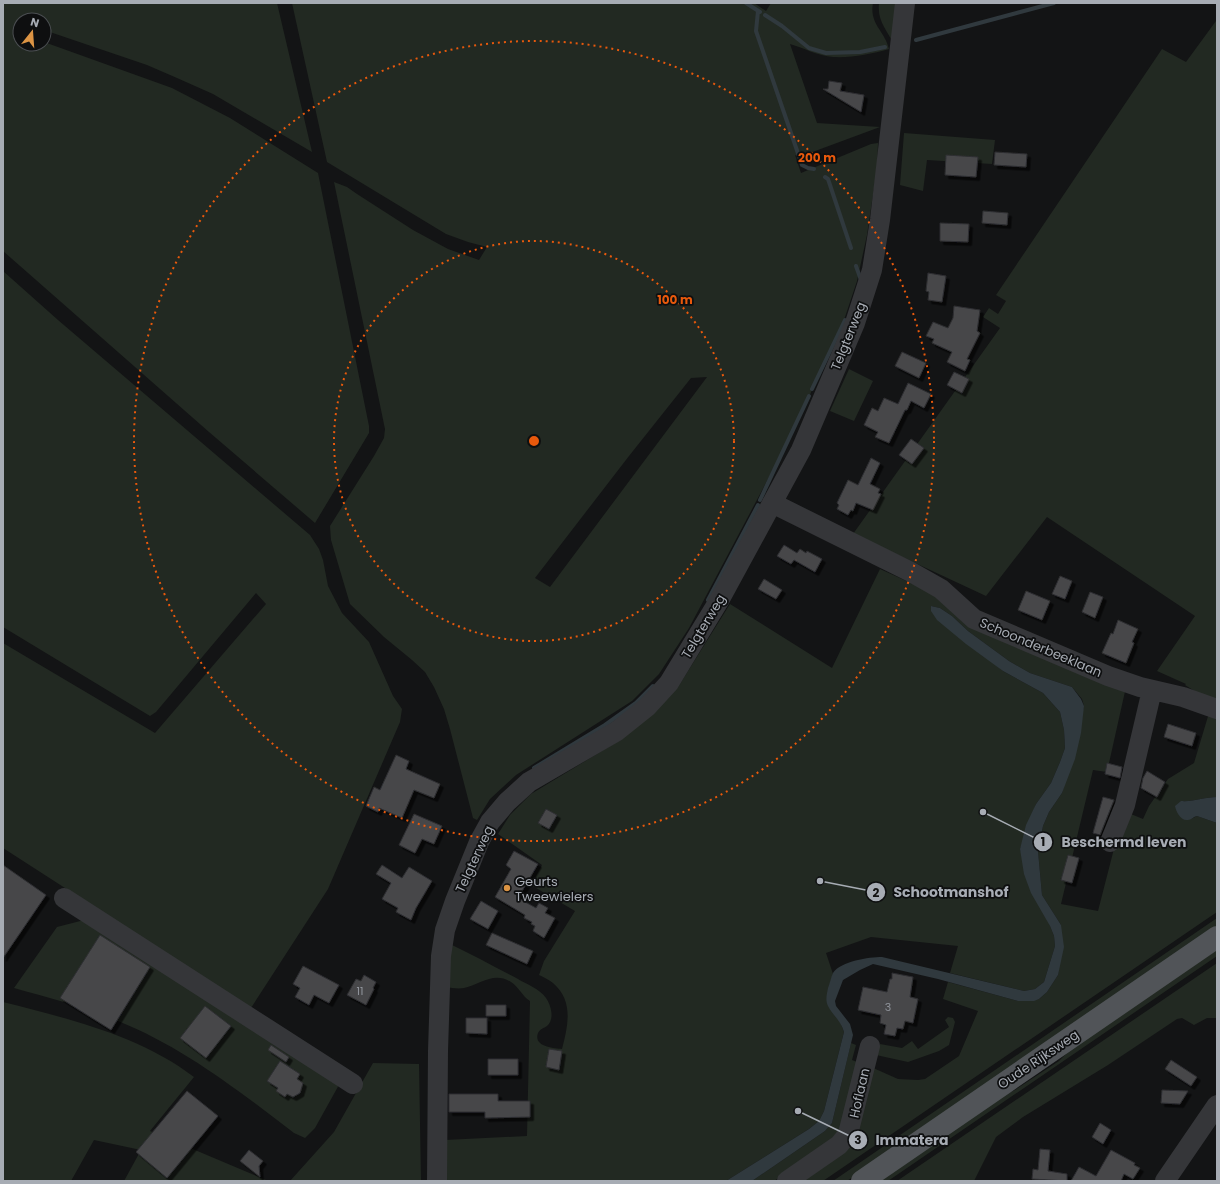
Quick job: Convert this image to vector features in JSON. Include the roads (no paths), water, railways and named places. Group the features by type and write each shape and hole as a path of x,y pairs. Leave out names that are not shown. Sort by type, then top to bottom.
{"main road":[{"name":"Oude Rijksweg","path":"862,1181 1216,938"}],"street":[{"name":"Telgterweg","path":"437,1181 438,1051 441,956 445,930 455,901 479,842 490,822 507,802 529,782 616,731 647,707 669,683 720,599 804,442 855,323 872,270 880,220 905,3"},
{"name":"Schoonderbeeklaan","path":"772,503 911,572 941,589 974,619 1108,676 1140,688 1183,697 1217,710"},
{"path":"1110,842 1125,805 1152,690"},
{"path":"64,898 353,1084"},
{"name":"Hoflaan","path":"787,1181 839,1145 848,1134 862,1072 870,1046"},
{"path":"1165,1181 1214,1118"}],"waterway":[{"path":"746,3 760,12"},
{"path":"916,40 1054,3"},
{"path":"758,11 756,31 802,165 814,169"},
{"path":"765,15 782,26 809,48 826,53 860,52 885,47"},
{"path":"825,177 828,179 851,248"},
{"path":"856,266 861,280"},
{"path":"812,389 845,320"},
{"path":"760,500 809,396"},
{"path":"708,600 758,505"},
{"path":"534,768 605,725 636,703 653,686"}],"place":[{"name":"Beschermd leven","path":"983,812"},
{"name":"Schootmanshof","path":"820,881"},
{"name":"Geurts Tweewielers","path":"507,888"},
{"name":"Immatera","path":"798,1111"}]}
